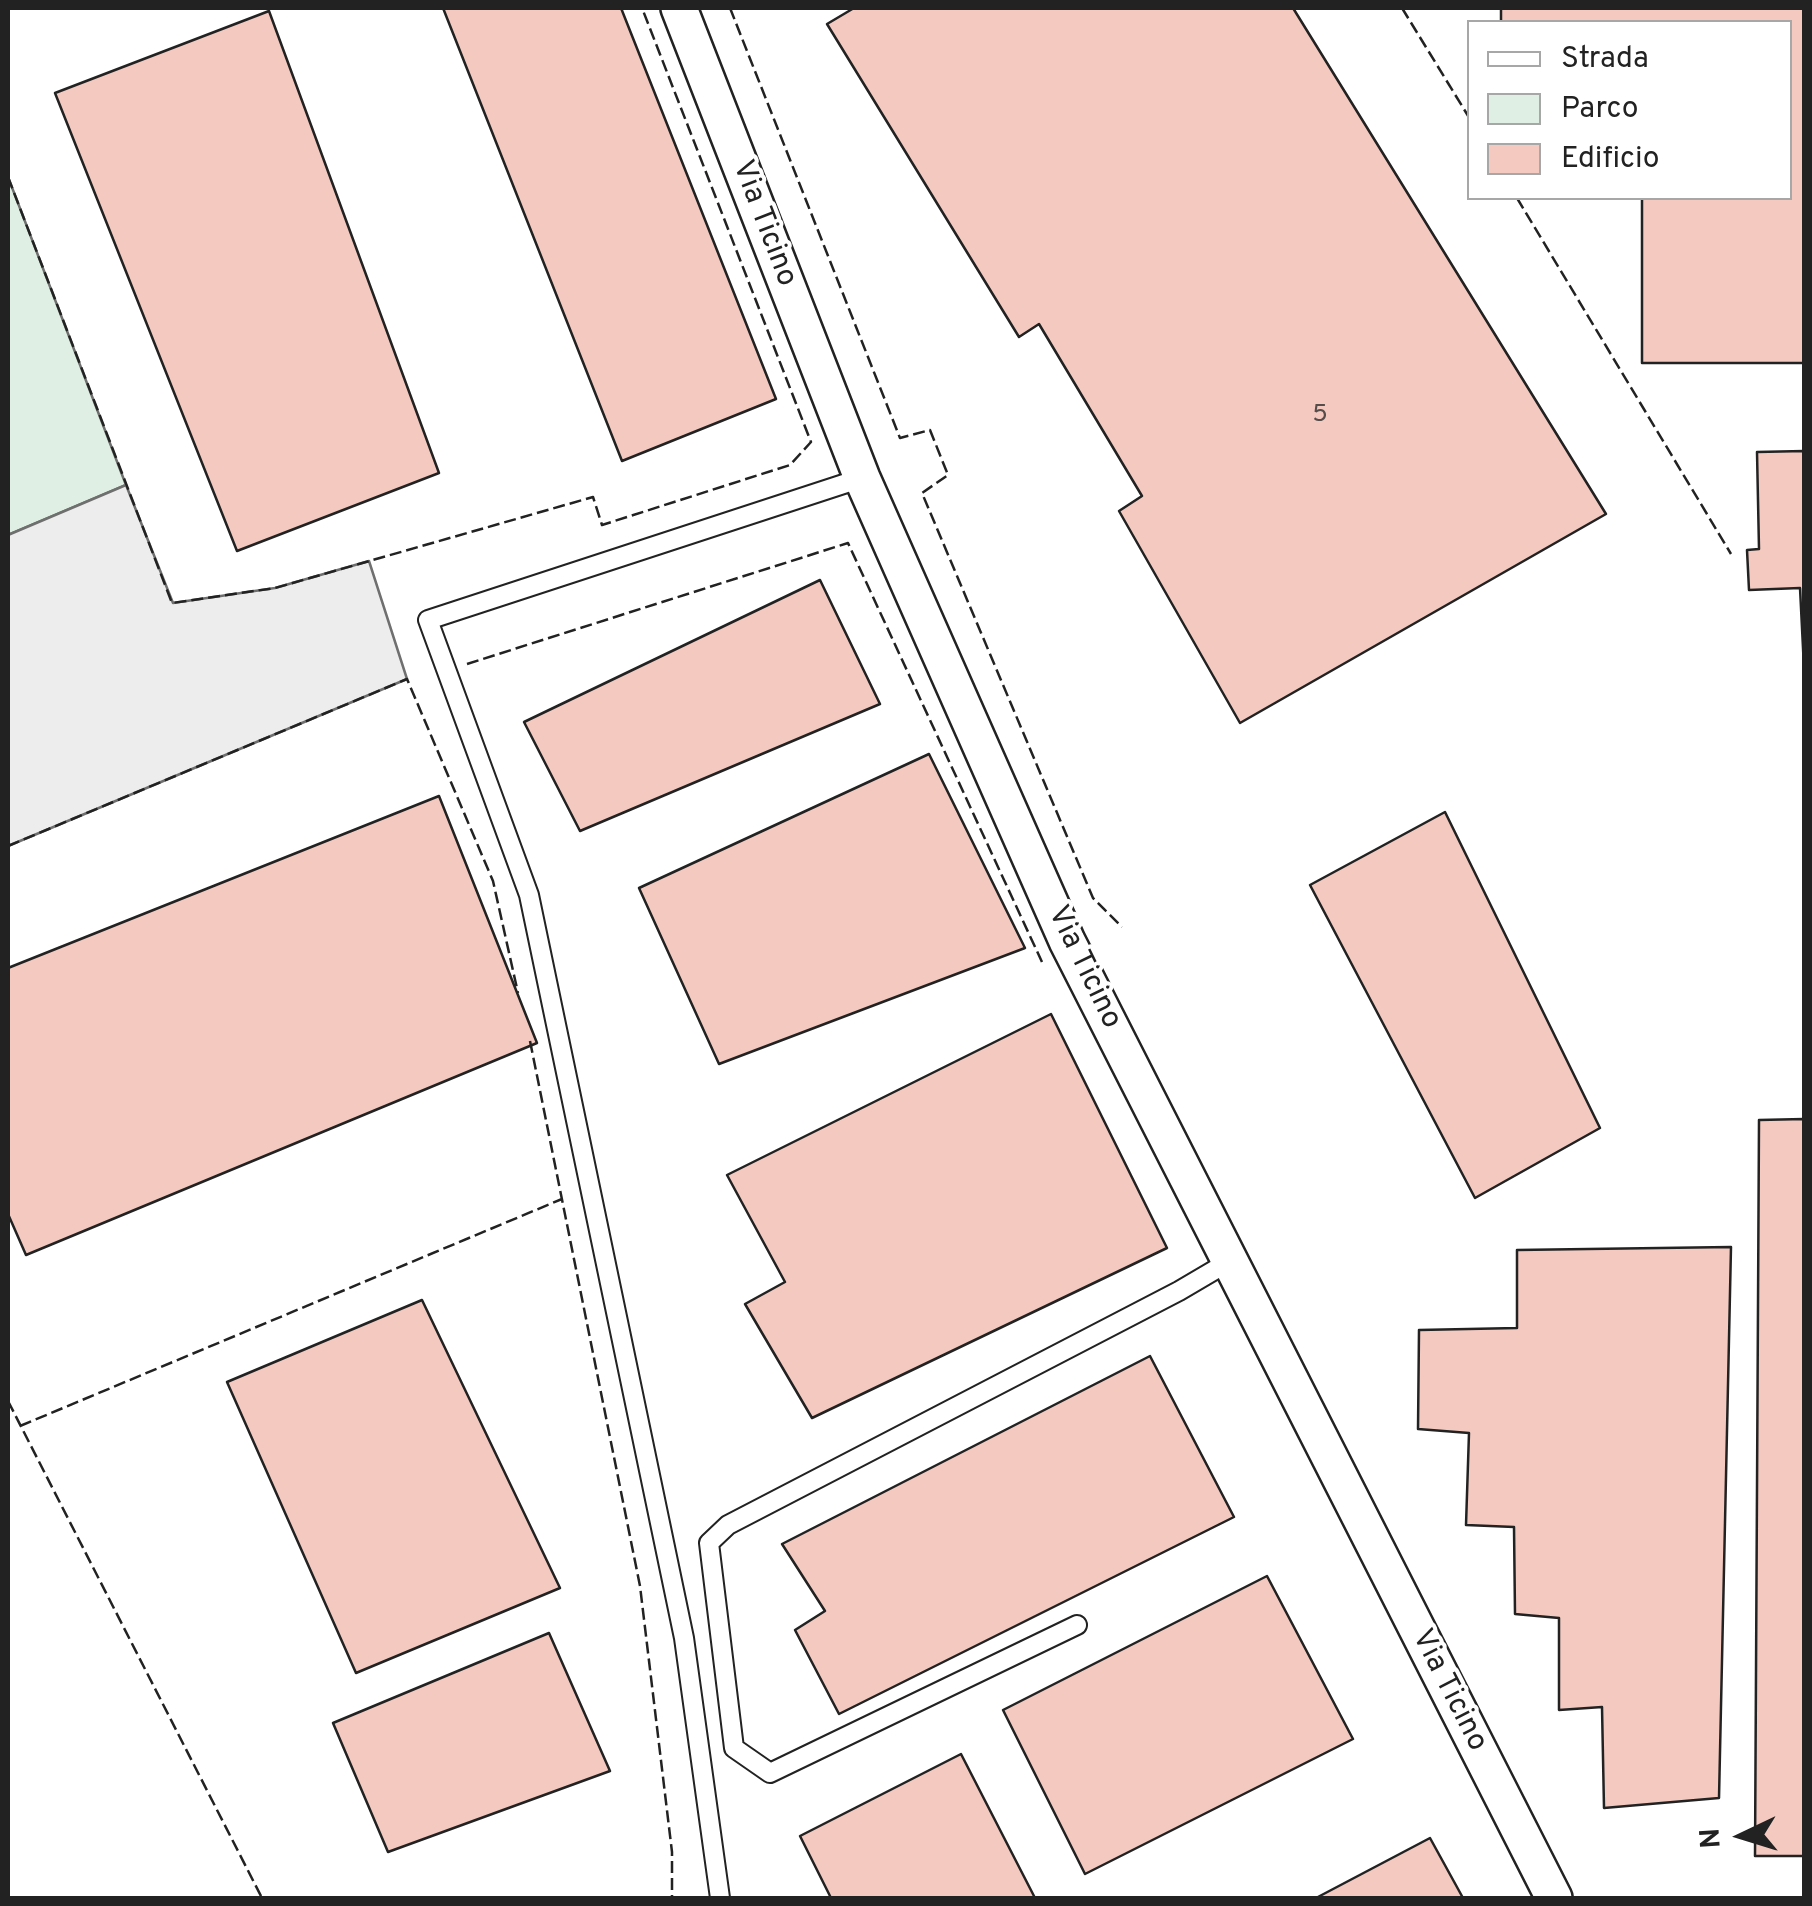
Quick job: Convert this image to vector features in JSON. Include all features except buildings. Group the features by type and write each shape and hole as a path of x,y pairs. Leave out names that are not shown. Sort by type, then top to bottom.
{"street":[{"name":"Via Ticino","path":"679,8 862,478 1067,941 1554,1898"}],"lane":[{"path":"720,1898 684,1638 529,895 428,620 862,478"},
{"path":"1077,1624 770,1773 734,1748 709,1543 728,1525 1180,1292 1230,1261"}],"green space":[{"path":"8,177 126,485 8,535"}],"shaded area":[{"path":"126,485 173,603 275,588 369,561 407,679 8,846 8,535"}],"fence":[{"path":"8,177 172,603 275,588 593,497 602,525 790,465 811,442 642,8"},
{"path":"730,8 900,438 930,430 948,475 922,493 1093,898 1122,927"},
{"path":"1402,8 1467,114"},
{"path":"1518,200 1731,554"},
{"path":"467,664 848,543 1042,962"},
{"path":"8,846 407,679 493,881 518,993"},
{"path":"530,1041 640,1586 672,1852 672,1898"},
{"path":"20,1426 562,1199"},
{"path":"8,1401 262,1898"}]}
